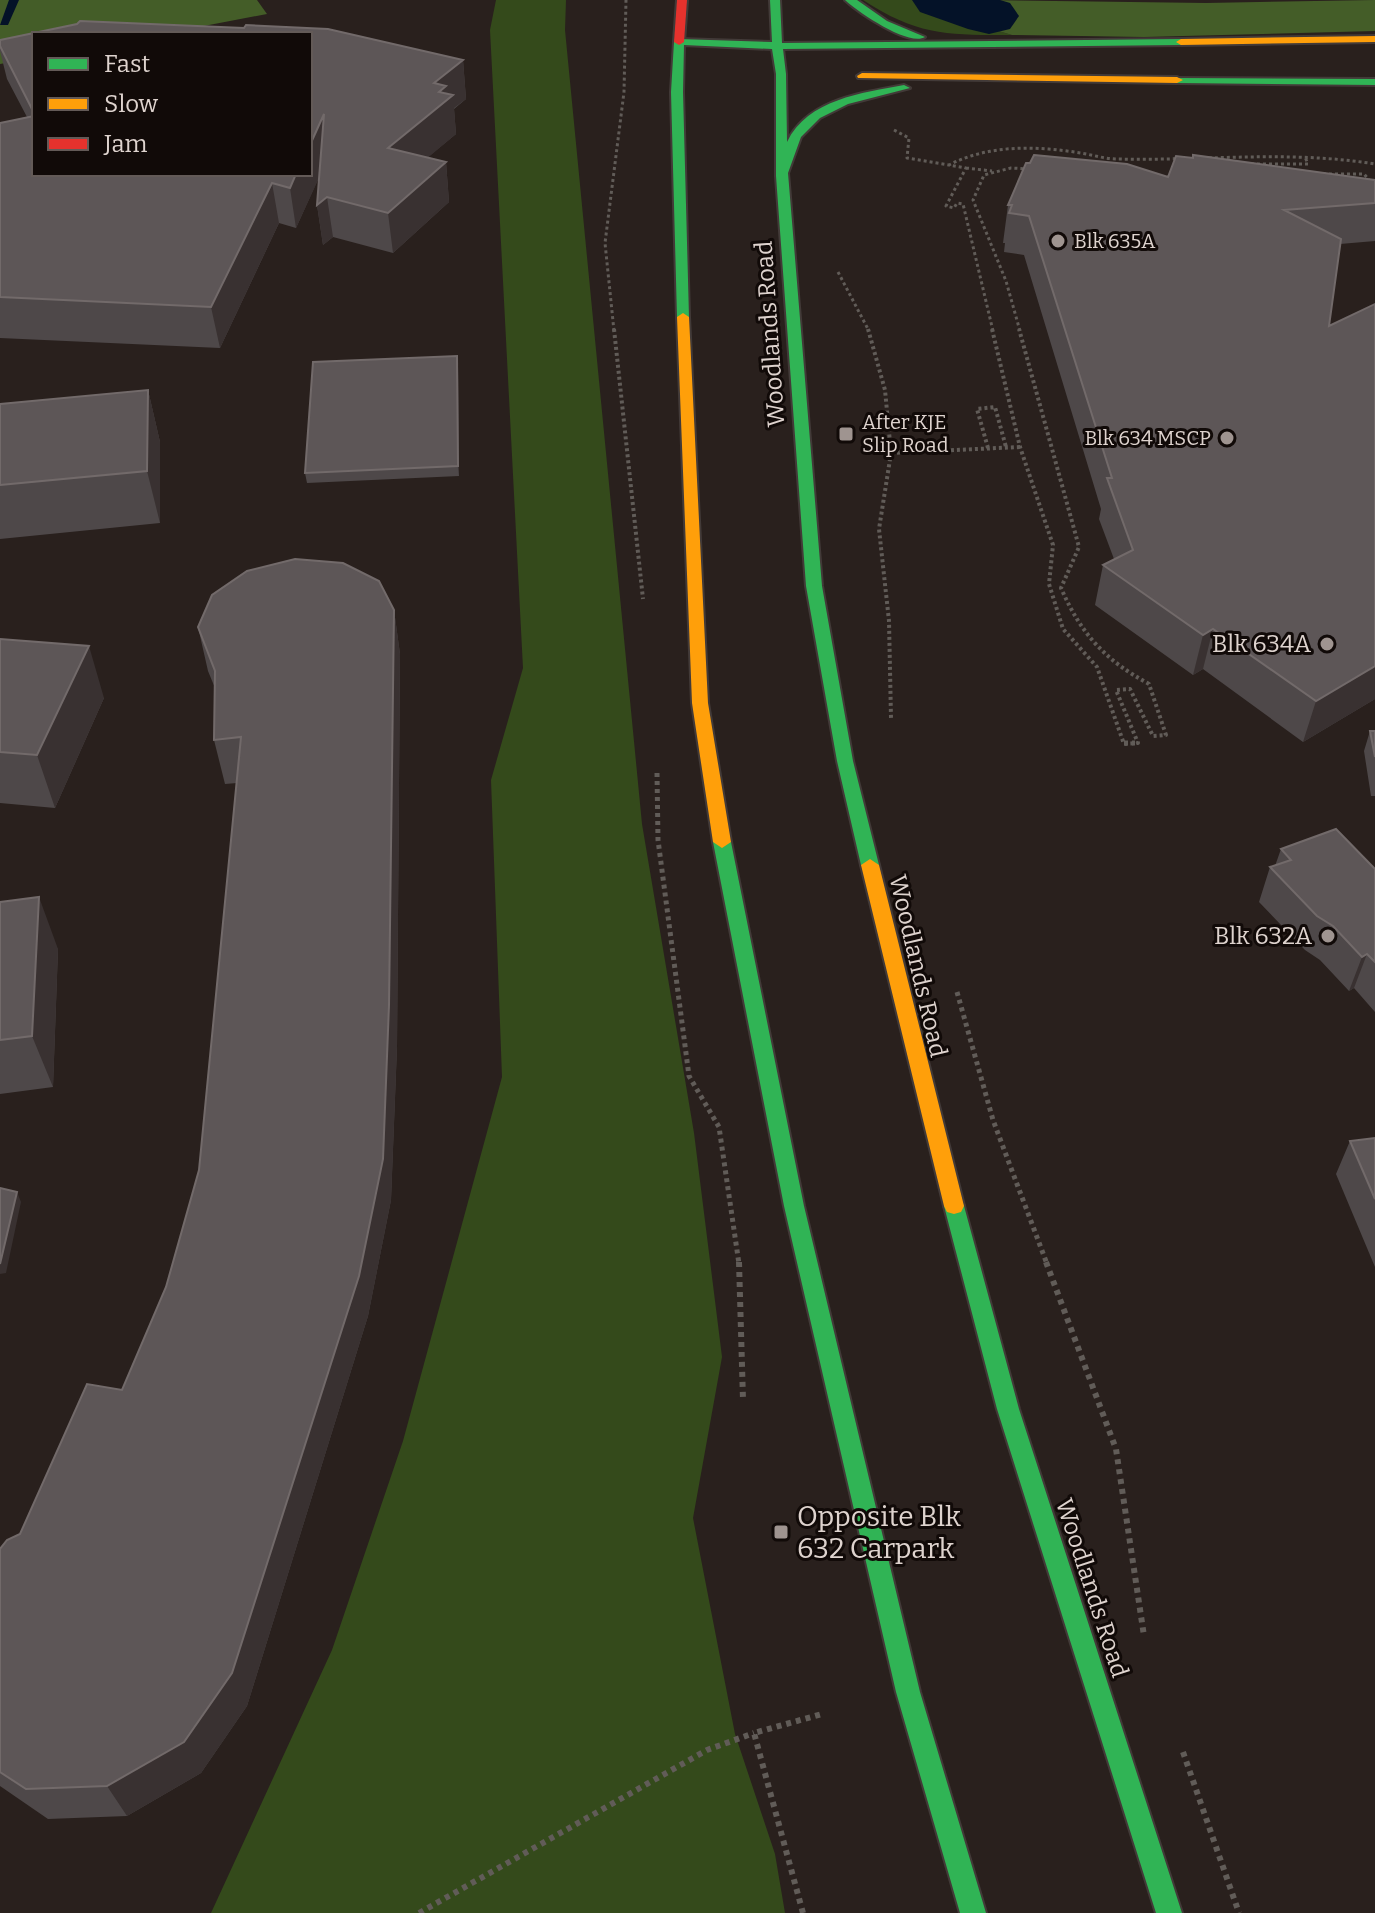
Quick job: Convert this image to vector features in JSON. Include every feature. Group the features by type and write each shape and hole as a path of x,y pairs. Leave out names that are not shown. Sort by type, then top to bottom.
{"main road":[{"path":"682,0 679,42 686,73 677,92 683,330 700,703 721,835 794,1206 908,1692 973,1913"},
{"name":"Woodlands Road","path":"775,0 781,74 782,176 814,586 845,761 923,1089 1008,1409 1169,1913"},
{"path":"850,0 889,28 918,37 974,46"},
{"path":"679,42 974,46 1375,39"},
{"path":"841,75 1375,82"},
{"path":"782,176 797,133 841,104 902,88 1042,79"}],"path":[{"path":"895,131 909,138 907,158 997,172"},
{"path":"949,165 962,157 1004,149 1079,152 1114,159 1261,156 1375,164"},
{"path":"1261,156 1270,174"},
{"path":"1250,164 1308,164 1305,157"},
{"path":"1221,164 1235,164"},
{"path":"966,168 946,206 954,208 957,203 963,204 1020,447 1053,545 1049,584 1063,629 1097,667 1124,744 1138,743 1116,690 1130,689 1153,736 1166,735 1149,684 1116,667 1077,627 1061,588 1079,547 1006,281 973,200 984,175 1011,168 1039,169"},
{"path":"1317,174 1364,174 1375,187"},
{"path":"836,260 838,275 869,331 885,390 891,453 879,529 889,621 891,731"},
{"path":"988,448 977,409 995,407 1006,447"},
{"path":"891,453 1020,447"},
{"path":"954,982 993,1120 1116,1449 1146,1651"},
{"path":"419,1913 707,1750 822,1714"},
{"path":"754,1733 803,1913"},
{"path":"1178,1739 1239,1913"}],"green space":[{"path":"0,0 257,0 267,14 172,32 32,32 32,58 0,64"},
{"path":"496,0 566,0 565,30 642,824 694,1133 722,1357 693,1518 735,1734 775,1854 785,1913 211,1913 332,1650 403,1441 502,1077 491,780 523,668 490,30"},
{"path":"863,0 981,0 975,20 985,27 1012,35 934,31 900,21"},
{"path":"981,0 1206,3 1375,0 1375,31 1144,37 1012,35 985,27 975,20"}],"building":[{"path":"80,21 328,29 463,60 434,83 446,86 439,92 453,95 388,148 446,162 388,213 327,197 317,205 324,114 312,141 312,32 38,32"},
{"path":"32,33 32,109 0,46 0,40"},
{"path":"32,116 32,176 295,176 290,188 272,183 211,307 0,297 0,123"},
{"path":"1034,155 1127,164 1168,177 1176,156 1193,158 1193,155 1375,180 1375,203 1284,210 1341,239 1329,326 1375,304 1375,666 1316,701 1213,629 1203,635 1103,565 1133,550 1107,478 1112,478 1029,216 1009,213 1012,205 1008,205 1026,163 1030,163"},
{"path":"457,356 458,466 305,473 313,362"},
{"path":"148,390 147,471 0,485 0,404"},
{"path":"295,559 343,563 379,581 394,610 389,1005 383,1159 359,1276 232,1673 184,1742 107,1786 26,1789 0,1772 0,1549 7,1540 20,1534 87,1384 122,1390 166,1287 199,1170 241,737 214,740 215,671 198,627 212,595 247,571"},
{"path":"0,639 89,646 37,755 0,752"},
{"path":"1370,731 1375,731 1375,757"},
{"path":"1336,829 1375,869 1375,962 1367,954 1362,957 1270,867 1291,860 1281,849"},
{"path":"39,897 32,1036 0,1040 0,902"},
{"path":"1375,1138 1375,1199 1350,1141"},
{"path":"0,1188 17,1192 0,1264"}],"waterway":[{"path":"4,23 14,0"},
{"path":"941,0 989,16"}],"traffic: fast":[{"path":"775,0 777,45"},
{"path":"850,0 883,23 920,37"},
{"path":"683,317 677,92 679,42 807,47 1181,42"},
{"path":"777,45 781,74 782,176 814,586 845,761 870,865"},
{"path":"1177,80 1375,82"},
{"path":"783,172 796,136 816,115 844,102 904,88"},
{"path":"722,842 794,1206 908,1692 973,1913"},
{"path":"954,1206 1008,1409 1169,1913"}],"traffic: slow":[{"path":"1181,42 1375,39"},
{"path":"862,76 1177,80"},
{"path":"683,317 700,703 722,842"},
{"path":"870,865 954,1206"}],"traffic: jam":[{"path":"679,42 682,0"}],"place":[{"name":"Blk 635A","path":"1058,241"},
{"name":"After KJE Slip Road","path":"846,434"},
{"name":"Blk 634 MSCP","path":"1227,438"},
{"name":"Blk 634A","path":"1327,644"},
{"name":"Blk 632A","path":"1328,936"},
{"name":"Opposite Blk 632 Carpark","path":"781,1532"}]}
